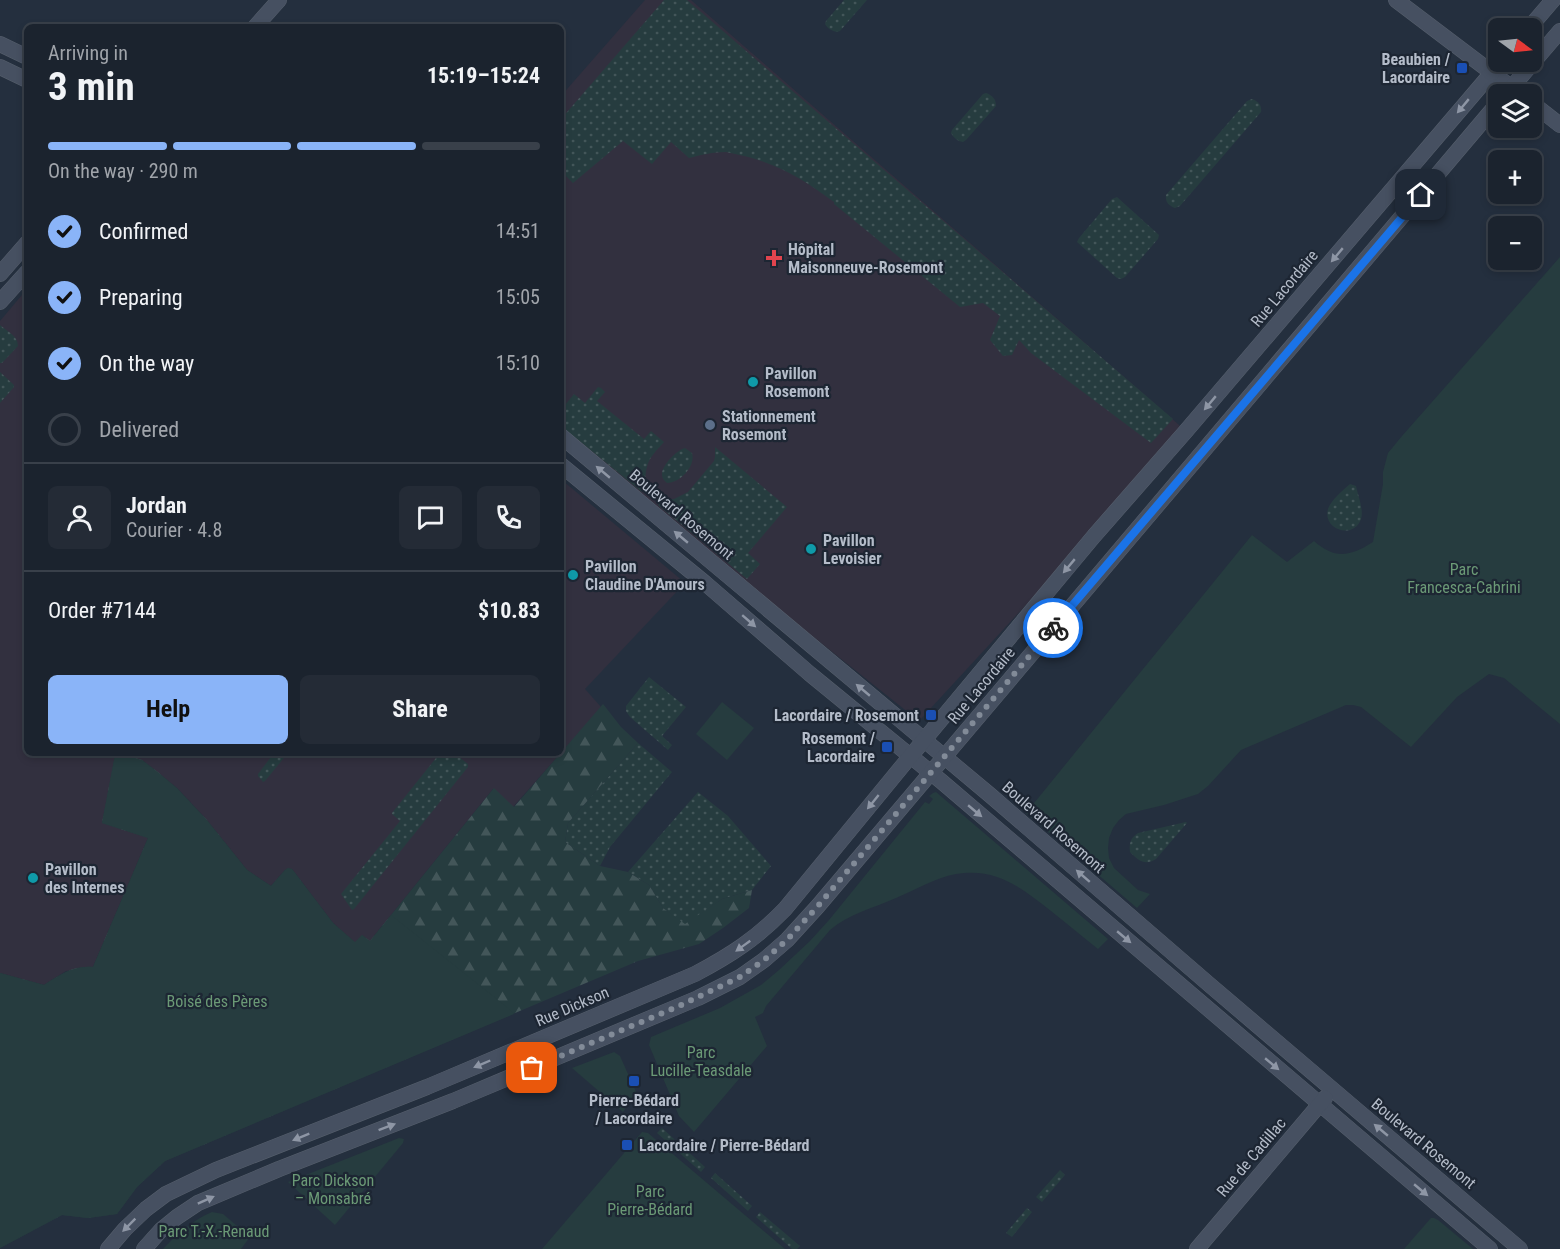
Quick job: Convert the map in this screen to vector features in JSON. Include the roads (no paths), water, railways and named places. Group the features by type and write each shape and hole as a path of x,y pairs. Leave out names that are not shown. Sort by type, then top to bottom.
{"main road":[{"path":"258,24 279,0"},
{"path":"1396,0 1488,62"},
{"path":"1538,18 1553,0"},
{"path":"1519,84 1560,31"},
{"path":"0,44 24,56"},
{"path":"0,67 24,79"},
{"name":"Rue Lacordaire","path":"924,741 1094,536 1492,72"},
{"path":"1542,112 1560,125"},
{"name":"Rue Lacordaire","path":"944,757 1488,115"},
{"path":"0,274 24,246"},
{"path":"0,302 24,275"},
{"name":"Boulevard Rosemont","path":"564,439 944,757 1520,1249"},
{"path":"564,467 705,583 1490,1249"},
{"path":"1094,536 1116,554"},
{"name":"Rue Dickson","path":"108,1249 124,1229 166,1194 216,1170 427,1087 695,974 727,957 767,927 785,909 924,741"},
{"path":"144,1249 161,1230 198,1203 464,1097 677,1007 740,977 787,940 944,757"},
{"name":"Rue de Cadillac","path":"1197,1249 1333,1089"}],"place":[{"name":"Beaubien / Lacordaire","path":"1462,68"},
{"name":"Hôpital Maisonneuve-Rosemont","path":"774,258"},
{"name":"Pavillon Rosemont","path":"753,382"},
{"name":"Stationnement Rosemont","path":"710,425"},
{"name":"Pavillon Levoisier","path":"811,549"},
{"name":"Pavillon Claudine D'Amours","path":"573,575"},
{"name":"Lacordaire / Rosemont","path":"931,715"},
{"name":"Rosemont / Lacordaire","path":"887,747"},
{"name":"Pavillon des Internes","path":"33,878"},
{"name":"Pierre-Bédard / Lacordaire","path":"634,1081"},
{"name":"Lacordaire / Pierre-Bédard","path":"627,1145"}],"park label":[{"name":"Parc Francesca-Cabrini","path":"1464,578"},
{"name":"Boisé des Pères","path":"217,1001"},
{"name":"Parc Lucille-Teasdale","path":"701,1061"},
{"name":"Parc Dickson – Monsabré","path":"333,1189"},
{"name":"Parc Pierre-Bédard","path":"650,1200"},
{"name":"Parc T.-X.-Renaud","path":"214,1231"}]}
